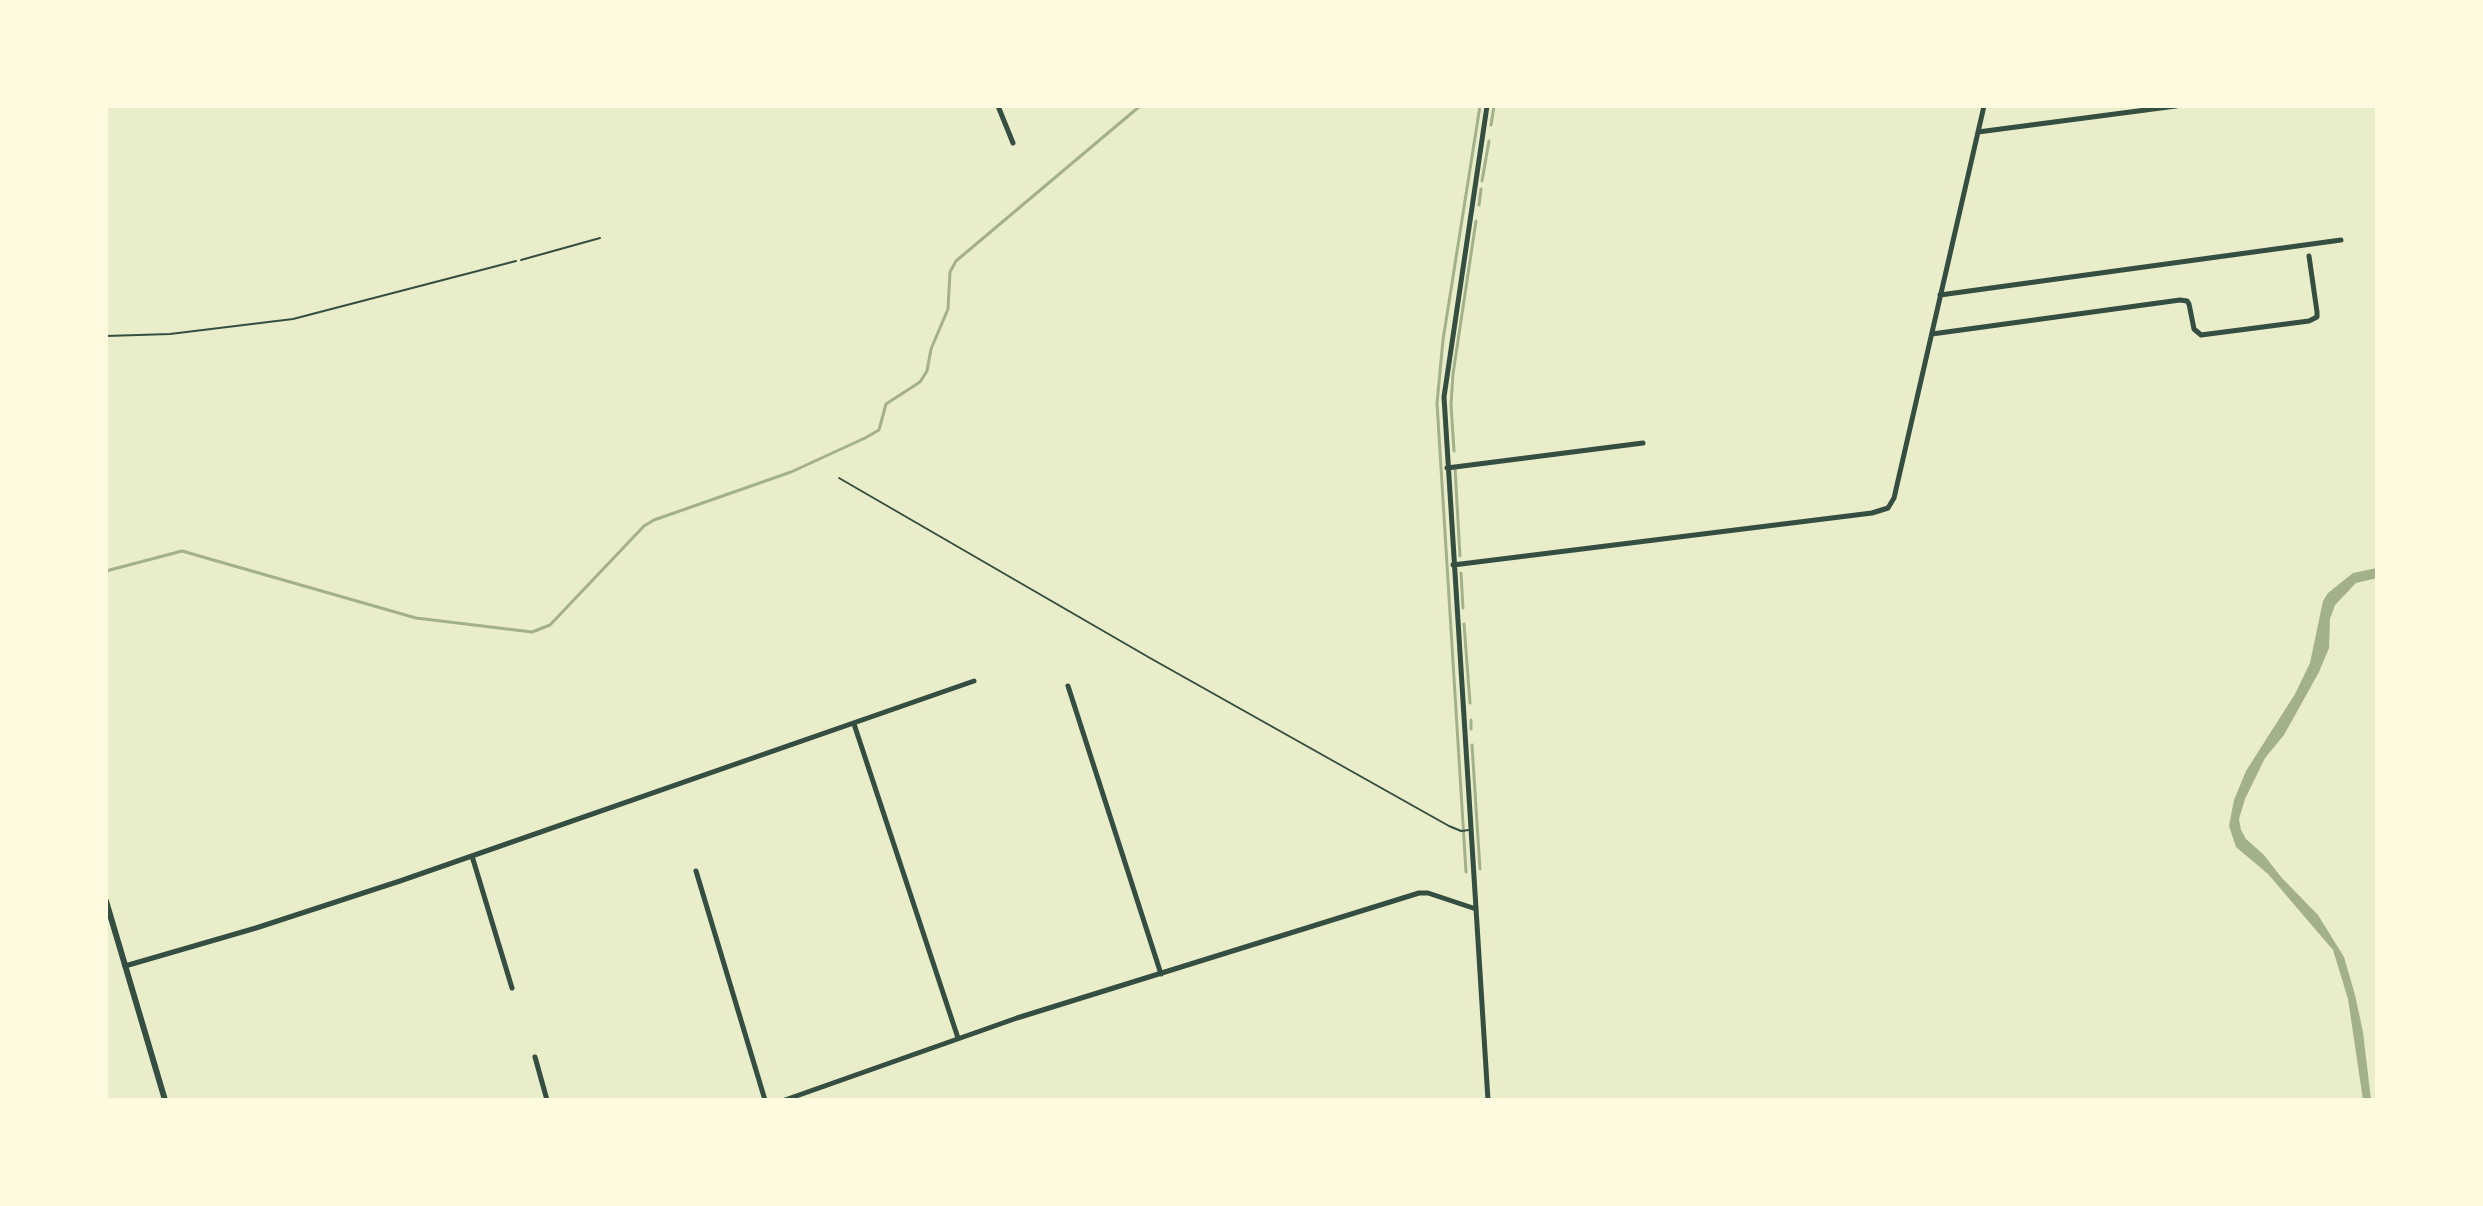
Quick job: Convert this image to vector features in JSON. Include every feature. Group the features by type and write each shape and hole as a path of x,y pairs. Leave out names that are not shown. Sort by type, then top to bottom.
{"street":[{"path":"998,106 1013,143"},
{"path":"1487,106 1445,377 1444,416 1488,1100"},
{"path":"1453,565 1591,550 1888,508 1894,498 1984,106"},
{"path":"1978,132 2176,106"},
{"path":"1940,295 2341,240"},
{"path":"1932,334 2180,300 2189,304 2194,329 2201,335 2309,321 2317,317 2309,256"},
{"path":"1447,468 1643,443"},
{"path":"125,966 271,923 472,856 974,681"},
{"path":"1068,686 1161,974"},
{"path":"854,724 958,1038"},
{"path":"472,856 512,988"},
{"path":"696,871 765,1100"},
{"path":"785,1100 958,1038 1419,893 1428,893 1476,909"},
{"path":"106,901 165,1100"},
{"path":"535,1057 547,1100"}],"lane":[{"path":"106,336 170,334 293,319 516,261"},
{"path":"839,478 1449,826 1461,831 1470,830"}],"path":[{"path":"516,261 600,238"}],"shaded area":[{"path":"2377,568 2377,578 2356,583 2335,605 2330,619 2329,648 2319,672 2284,735 2265,758 2239,819 2246,839 2318,915 2344,957 2363,1032 2371,1100 2363,1100 2348,999 2333,950 2268,874 2236,847 2229,826 2234,800 2246,771 2295,694 2310,663 2323,601 2328,593 2353,573"}],"waterway":[{"path":"106,571 182,551 416,618 532,632 550,625 644,526 654,520 791,472 879,430 886,404 920,382 927,371 931,349 948,309 950,272 956,261 1140,106"},
{"path":"1466,872 1437,403 1443,340 1480,106"},
{"path":"1491,125 1494,106"},
{"path":"1482,181 1489,141"},
{"path":"1479,205 1481,189"},
{"path":"1454,451 1451,405 1453,374 1476,221"},
{"path":"1455,468 1460,556"},
{"path":"1461,573 1463,608"},
{"path":"1464,624 1470,703"},
{"path":"1471,720 1471,729"},
{"path":"1472,745 1480,869"}]}
